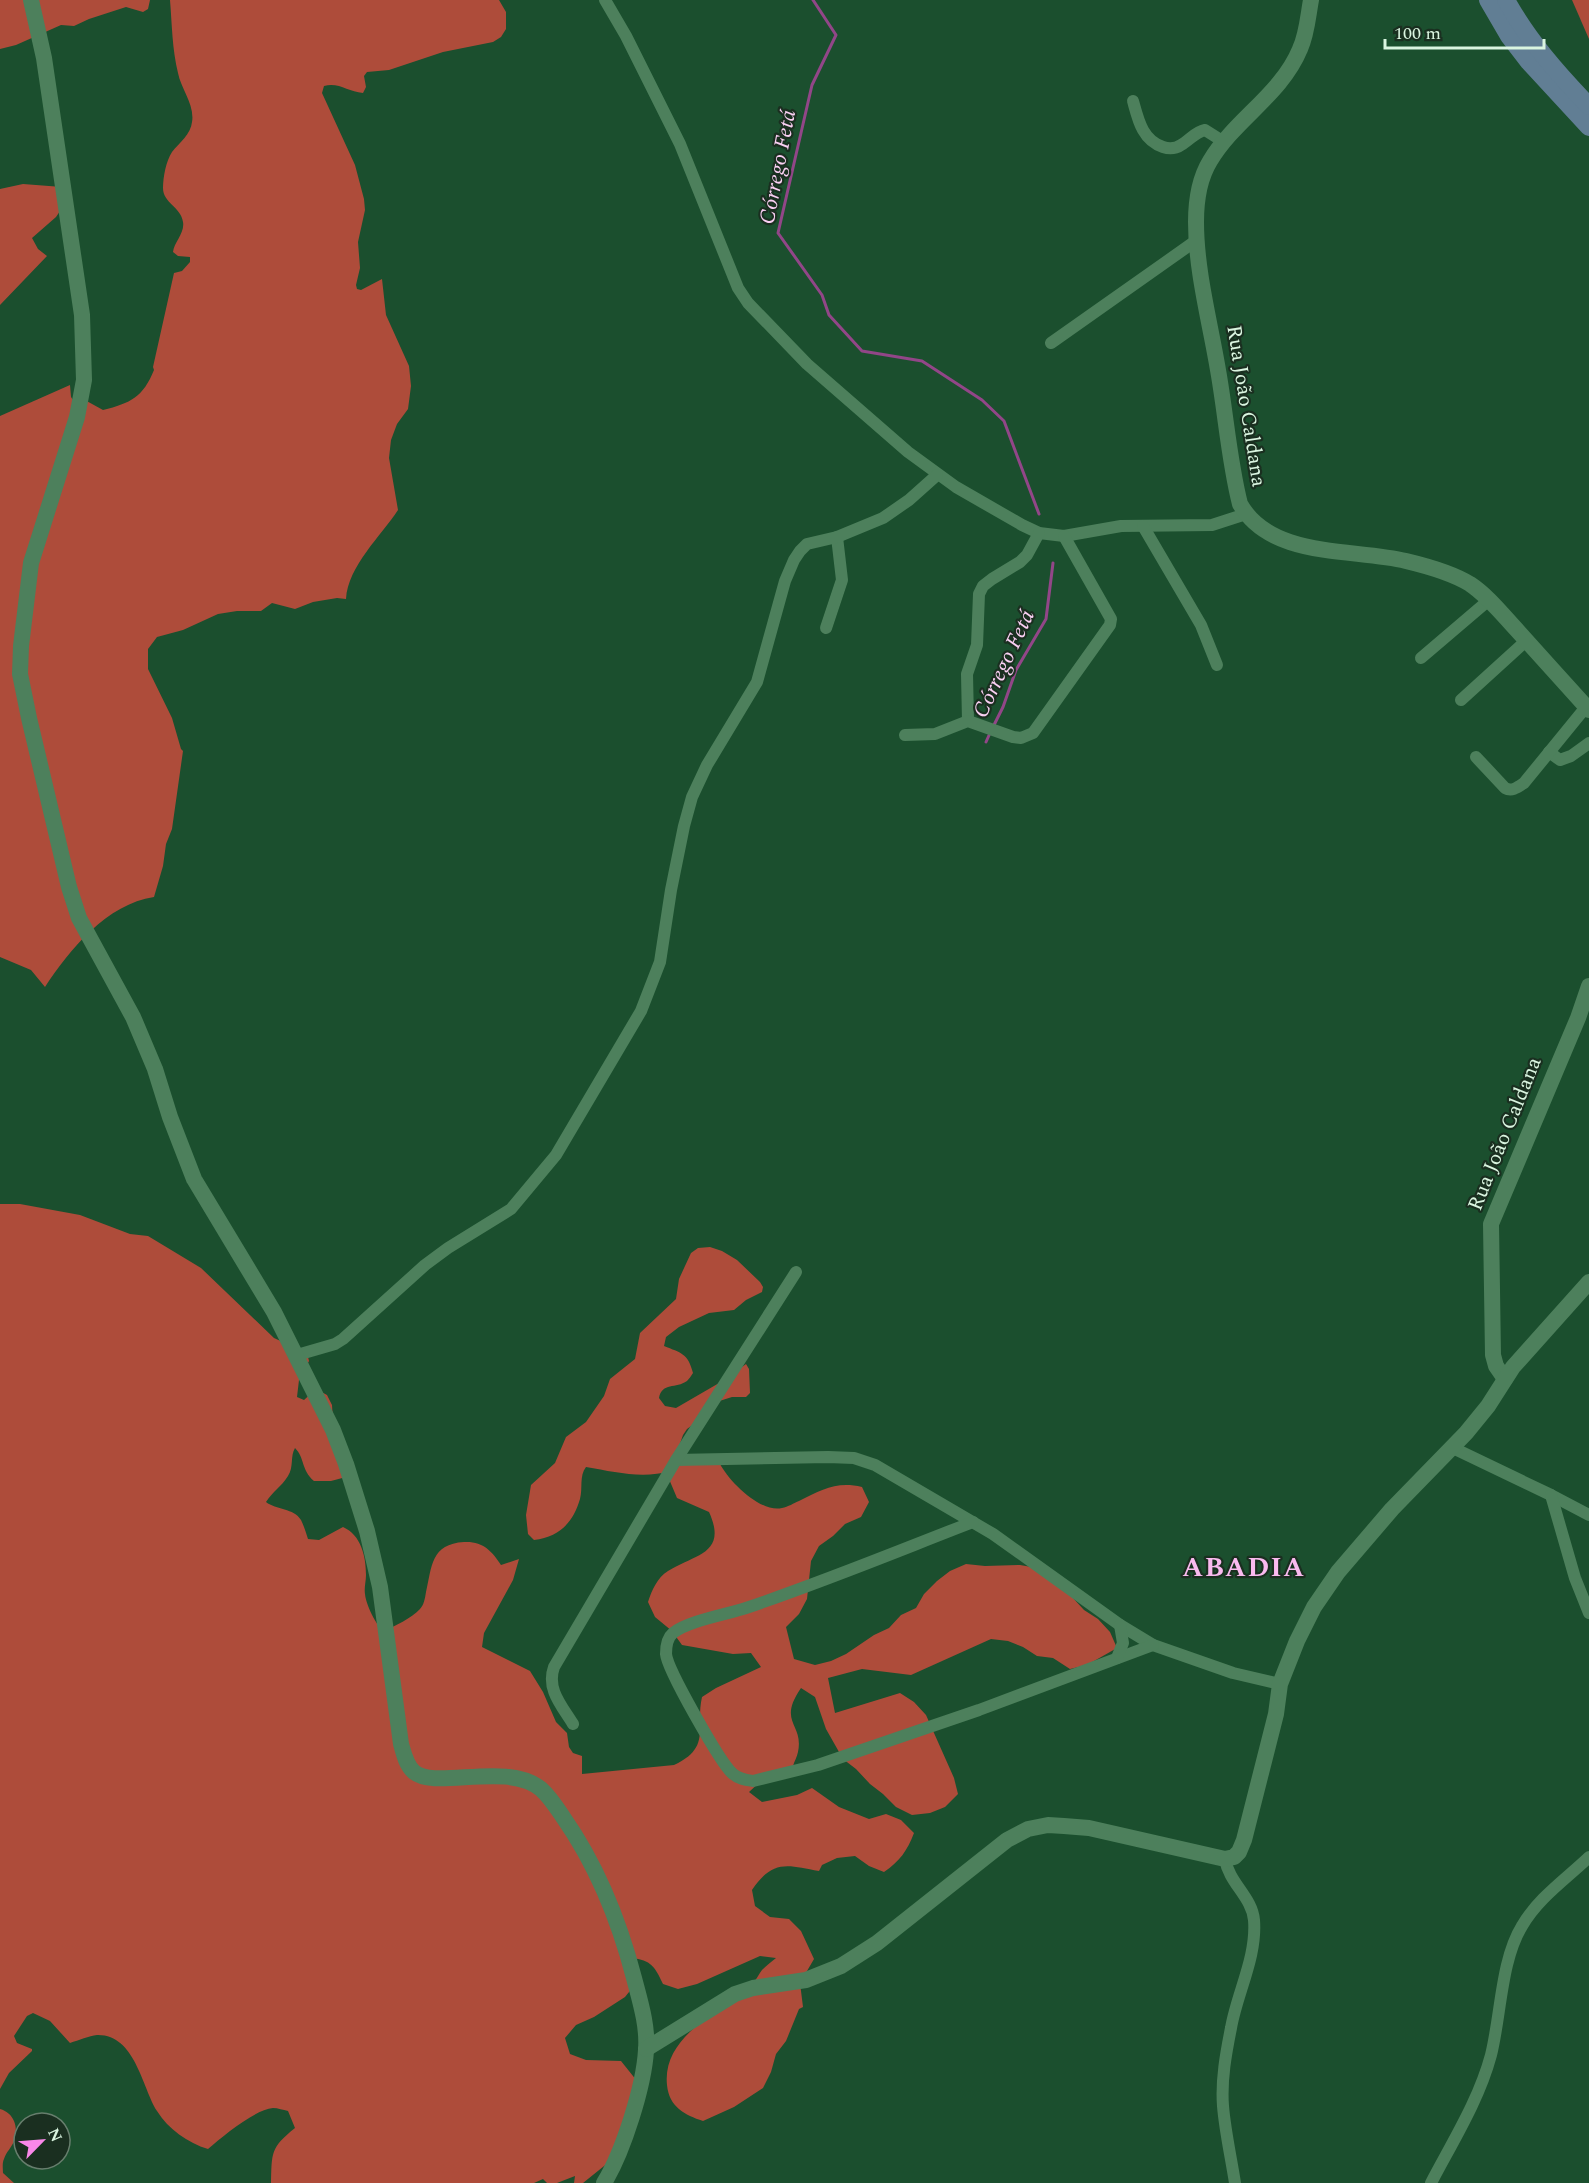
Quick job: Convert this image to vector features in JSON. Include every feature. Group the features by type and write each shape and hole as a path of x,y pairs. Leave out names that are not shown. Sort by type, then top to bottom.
{"main road":[{"path":"1488,0 1509,36 1529,63 1589,127"},
{"path":"1506,0 1544,57 1589,106"}],"street":[{"path":"31,0 44,58 81,315 84,380 77,417 31,563 20,674 28,718 69,887 79,918 133,1017 155,1069 170,1117 194,1179 274,1312 333,1430 367,1531 380,1587 401,1744 405,1758 413,1772 428,1778 486,1776 521,1778 543,1790 572,1830 605,1889 625,1943 642,2006 646,2049 637,2098 621,2148 604,2183"},
{"path":"605,0 626,36 680,144 722,251 743,296 807,364 908,452 938,475 1039,533 1064,536 1121,526 1212,525 1246,514"},
{"name":"Rua João Caldana","path":"1311,0 1301,47 1293,64 1280,84 1224,142 1209,162 1197,197 1197,240 1240,504 1246,514 1270,535 1290,543 1405,561 1470,584 1489,600 1586,703"},
{"path":"1133,101 1146,136 1157,145 1168,149 1179,147 1196,133 1205,130 1224,142"},
{"path":"1051,343 1197,240"},
{"path":"297,1355 335,1344 343,1339 424,1265 511,1209 556,1155 641,1011 652,987 660,963 671,890 692,797 707,765 758,682 785,581 794,560 807,544 837,537 883,518 909,500 938,475"},
{"path":"1143,525 1201,626 1217,665"},
{"path":"968,721 967,674 978,637 978,594 983,586 1027,555 1039,533"},
{"path":"905,735 935,734 968,721 1013,737 1028,736 1033,732 1110,625 1111,619 1064,536"},
{"path":"826,628 842,580 837,537"},
{"path":"1421,658 1489,600"},
{"path":"1461,699 1526,641"},
{"path":"1476,757 1505,788 1509,790 1524,783 1586,703"},
{"path":"1549,752 1560,760 1566,759 1589,742"},
{"name":"Rua João Caldana","path":"1509,1373 1496,1366 1493,1341 1491,1224 1578,1018 1589,986"},
{"path":"573,1724 551,1687 554,1667 676,1460 796,1272"},
{"path":"646,2049 735,1994 753,1988 806,1980 841,1966 877,1943 1007,1840 1028,1829 1048,1825 1089,1828 1225,1859 1234,1857 1244,1840 1276,1714 1280,1684 1310,1615 1338,1572 1392,1509 1453,1448 1488,1406 1509,1373 1589,1282"},
{"path":"1453,1448 1551,1494 1589,1515"},
{"path":"676,1460 854,1458 875,1465 973,1522 1120,1625 1153,1645 1233,1673 1280,1684"},
{"path":"1551,1494 1575,1578 1589,1613"},
{"path":"973,1522 747,1607 685,1626 672,1633 667,1641 666,1655 672,1673 721,1760 734,1775 753,1781 818,1765 979,1710 1153,1645"},
{"path":"1117,1658 1123,1643 1120,1625"},
{"path":"1431,2183 1479,2090 1491,2054 1512,1946 1521,1927 1544,1897 1589,1857"},
{"path":"1225,1859 1229,1874 1253,1911 1254,1923 1253,1945 1231,2025 1223,2068 1223,2105 1235,2183"}],"shaded area":[{"path":"0,0 150,0 148,9 143,12 126,7 74,26 61,25 16,45 0,49"},
{"path":"170,0 499,0 506,12 506,29 501,37 493,42 443,52 389,70 367,72 364,76 366,87 363,93 334,85 324,86 322,93 355,165 364,199 365,210 358,242 360,268 357,289 361,290 382,279 386,315 409,366 411,386 408,409 397,424 391,440 389,458 398,510 359,563 348,587 346,599 337,598 313,602 295,609 272,603 261,611 218,614 183,630 157,637 148,649 148,669 172,718 183,751 172,829 166,844 163,866 154,897 137,901 121,909 91,930 66,958 45,987 31,970 0,957 0,416 70,385 71,397 75,403 83,399 103,410 135,398 145,387 154,370 174,273 182,271 190,262 190,257 178,256 173,252 183,222 179,212 166,198 163,188 168,160 189,130 192,116 192,109 176,64"},
{"path":"1572,0 1589,0 1589,39"},
{"path":"23,184 62,187 68,199 56,217 32,238 38,249 47,256 0,305 0,189"},
{"path":"0,1204 20,1204 80,1215 130,1234 148,1236 201,1268 274,1338 307,1353 309,1361 299,1380 297,1397 304,1400 316,1389 327,1395 332,1405 333,1421 346,1477 331,1481 314,1481 307,1473 295,1448 288,1476 266,1502 298,1516 308,1539 319,1540 343,1527 354,1535 365,1561 367,1604 384,1632 412,1616 421,1607 425,1599 432,1565 439,1552 445,1547 471,1542 486,1548 501,1565 519,1559 513,1580 484,1633 482,1647 530,1671 543,1692 556,1722 567,1733 569,1747 573,1753 582,1756 582,1774 674,1765 686,1758 698,1744 702,1697 761,1667 751,1653 733,1654 682,1645 672,1631 655,1617 648,1602 661,1577 706,1551 714,1537 714,1526 709,1512 677,1498 669,1479 671,1471 639,1475 586,1467 580,1499 569,1522 551,1536 534,1540 528,1534 526,1515 531,1485 555,1463 566,1437 586,1422 604,1396 610,1379 635,1359 640,1333 676,1299 679,1279 691,1253 698,1248 710,1247 737,1260 763,1287 762,1292 746,1300 734,1310 709,1313 679,1327 666,1337 664,1346 679,1352 686,1358 693,1373 687,1381 663,1390 659,1398 665,1406 676,1408 726,1379 746,1364 749,1369 750,1393 746,1397 732,1397 710,1404 702,1418 687,1429 683,1435 675,1458 720,1464 738,1487 764,1506 784,1507 822,1490 844,1485 862,1487 869,1502 861,1517 845,1524 819,1546 811,1561 807,1599 799,1614 786,1627 794,1659 815,1665 846,1654 889,1628 901,1615 916,1608 924,1594 937,1581 950,1571 966,1564 1020,1565 1037,1568 1084,1610 1098,1619 1110,1632 1117,1648 1087,1665 1070,1669 1053,1658 1037,1656 1008,1641 991,1639 911,1675 862,1669 828,1678 835,1713 900,1693 914,1702 926,1715 954,1778 958,1794 945,1807 930,1813 912,1815 896,1807 843,1759 826,1729 815,1697 801,1688 791,1709 799,1742 798,1754 793,1766 762,1780 749,1792 762,1802 797,1795 812,1788 839,1807 869,1819 886,1814 901,1820 914,1833 899,1860 884,1872 869,1866 855,1856 837,1858 822,1865 819,1871 789,1866 774,1869 767,1873 752,1890 755,1906 770,1917 789,1919 801,1931 814,1959 800,1983 803,2007 799,2009 786,2041 776,2054 763,2088 734,2107 703,2121 679,2109 668,2093 668,2068 674,2052 683,2039 696,2027 751,1985 762,1970 776,1958 760,1956 697,1984 678,1989 663,1984 654,1967 646,1961 628,1958 637,1982 625,1997 594,2017 576,2025 565,2038 570,2054 586,2060 621,2061 637,2081 614,2158 583,2183 574,2183 575,2176 557,2183 547,2183 543,2179 534,2183 271,2183 274,2152 281,2141 295,2128 288,2111 275,2108 257,2113 208,2149 179,2135 162,2118 136,2064 120,2043 110,2037 97,2035 70,2043 50,2021 33,2013 27,2016 14,2036 17,2043 32,2051 9,2073 0,2089"},
{"path":"0,2109 12,2117 12,2144 3,2161 3,2173 14,2183 0,2183"}],"waterway":[{"name":"Córrego Fetá","path":"813,0 836,35 812,85 778,233 822,295 829,315 862,351 922,361 982,400 1004,421 1039,514"},
{"name":"Córrego Fetá","path":"993,727 1016,670 1046,619 1053,563"},
{"name":"Córrego Fetá","path":"986,742 990,733"}],"district":[{"name":"ABADIA","path":"1244,1568"}]}
